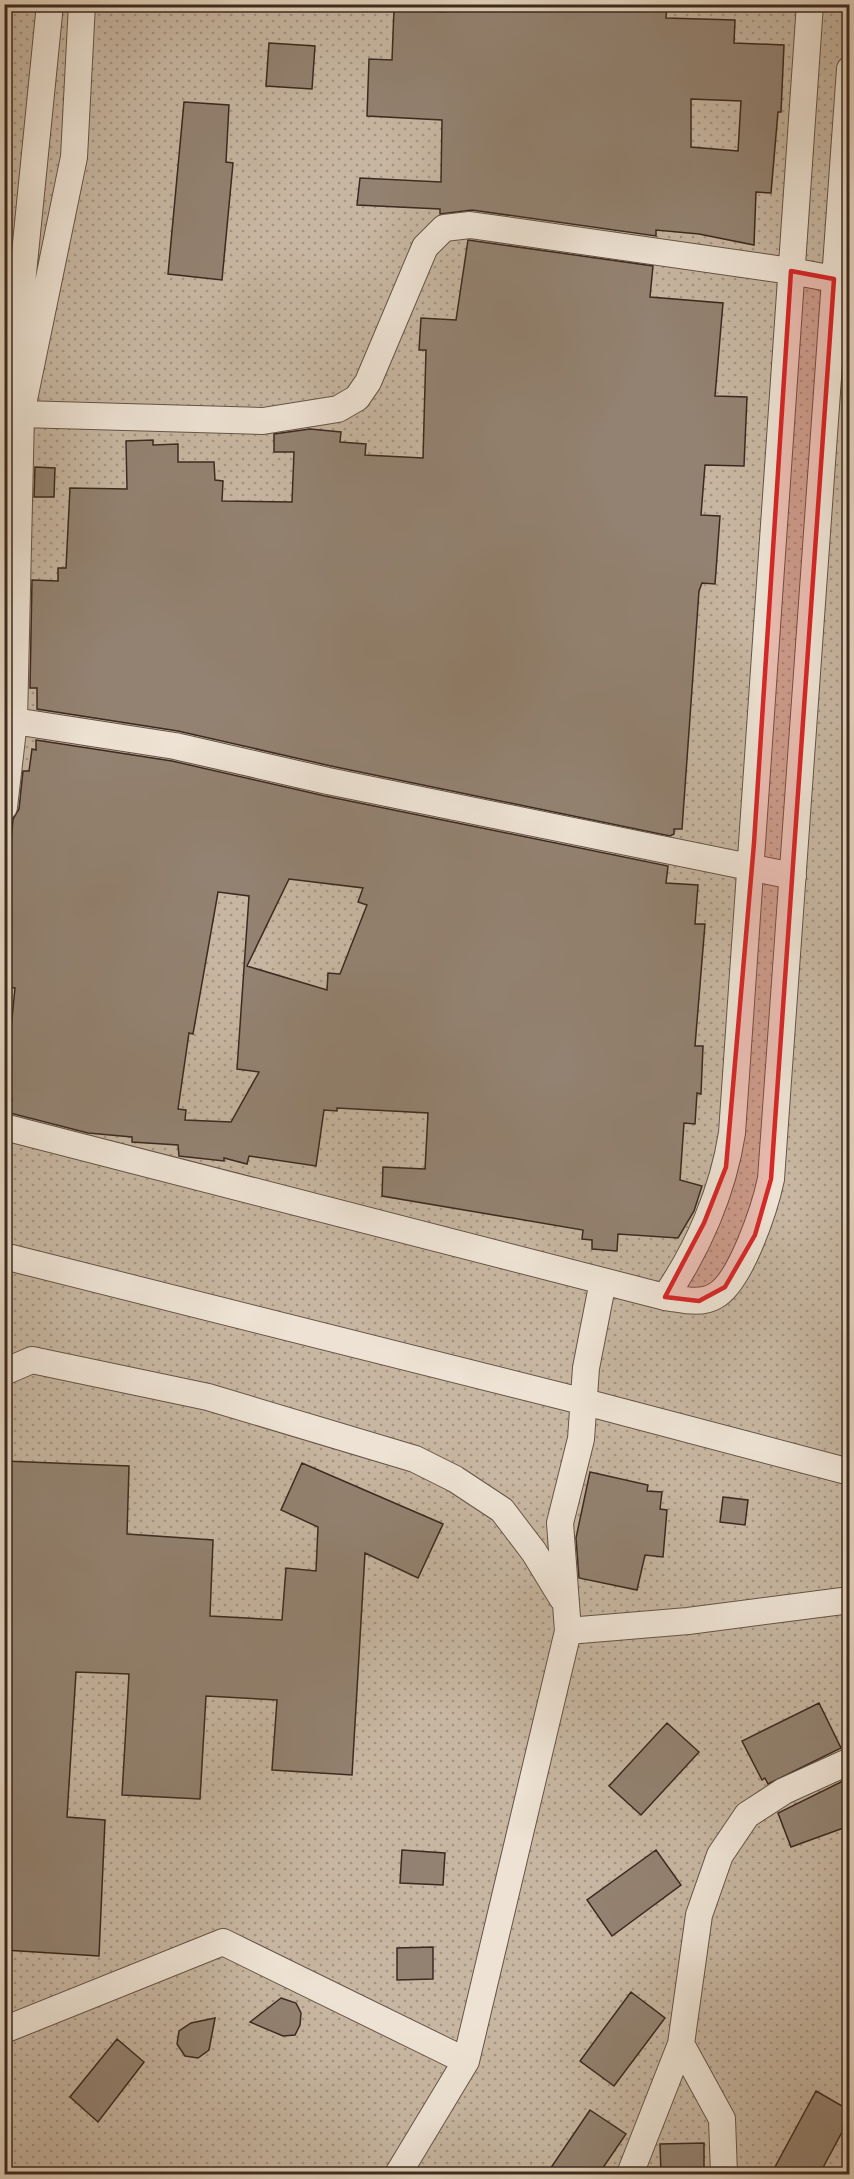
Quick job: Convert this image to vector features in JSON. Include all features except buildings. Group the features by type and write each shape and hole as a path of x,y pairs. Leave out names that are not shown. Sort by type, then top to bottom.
{"street":[{"path":"4,459 50,4"},
{"path":"4,807 14,721 21,414 74,157 82,4"},
{"path":"665,1297 680,1275 695,1244 726,1167 732,1133 810,4"},
{"path":"4,1127 665,1297 699,1302 716,1296 725,1287 755,1235 771,1179 849,69"},
{"path":"21,414 263,421 338,409 357,398 368,382 424,247 444,228 470,225 834,279"},
{"path":"14,721 175,746 328,781 793,876"},
{"path":"4,1256 585,1402 849,1472"},
{"path":"398,2175 466,2061 568,1631 560,1523 580,1438 585,1402 586,1368 603,1281"},
{"path":"4,1372 32,1360 208,1397 415,1459 455,1479 502,1510 534,1552 566,1604"},
{"path":"568,1631 688,1621 849,1600"},
{"path":"630,2175 681,2044 699,1915 720,1855 747,1815 784,1791 849,1761"},
{"path":"4,2030 223,1942 466,2061"},
{"path":"681,2044 722,2119 724,2175"}],"highlighted area":[{"path":"791,271 834,279 771,1179 755,1235 725,1287 699,1301 665,1297 704,1223 726,1167 754,843"}],"shaded area":[{"path":"5,5 849,5 849,2174 5,2174"}]}
